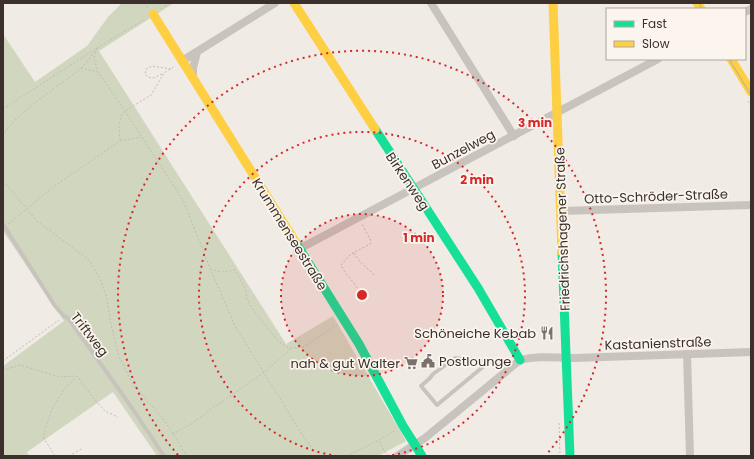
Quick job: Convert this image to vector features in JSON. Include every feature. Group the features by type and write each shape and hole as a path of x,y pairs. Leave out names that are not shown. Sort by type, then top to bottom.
{"street":[{"path":"182,61 275,3"},
{"name":"Birkenweg","path":"294,3 412,189 417,194 478,288 520,360"},
{"path":"431,3 514,136"},
{"name":"Friedrichshagener Straße","path":"553,3 570,456"},
{"name":"Krummenseestraße","path":"153,14 359,344 403,426 422,456"},
{"path":"194,81 193,68 197,52"},
{"name":"Bunzelweg","path":"299,249 656,60"},
{"path":"732,60 751,92"},
{"name":"Otto-Schröder-Straße","path":"562,211 751,205"},
{"name":"Kastanienstraße","path":"520,360 557,356 566,358 751,352"},
{"path":"687,354 690,456"},
{"path":"397,456 416,445 520,360"}],"lane":[{"name":"Triftweg","path":"4,225 55,306 64,316 69,319 164,456"},
{"path":"490,361 482,370 437,405 421,386 433,374 455,358 490,361 495,362 504,372"}],"path":[{"path":"3,109 169,3"},
{"path":"3,136 5,131 19,116 82,68 97,48"},
{"path":"97,48 94,59 98,72 126,111 183,200 235,326 305,439 319,456"},
{"path":"172,69 152,66 146,70 145,74 148,77 153,78 172,69 182,61"},
{"path":"82,68 98,72"},
{"path":"120,141 119,125 122,114 151,95 164,73"},
{"path":"4,225 27,209 56,185 120,141 142,137"},
{"path":"3,182 37,221 89,260 99,277 106,294 118,354 132,383 164,420 187,456"},
{"path":"357,288 353,280 342,269 341,265 354,253 370,244 371,241 358,218"},
{"path":"354,253 361,265 369,269 375,276"},
{"path":"210,268 221,272 235,270 245,288 251,307 260,316 278,341 286,347 303,347 344,321"},
{"path":"3,361 64,316"},
{"path":"173,434 193,423 263,373 292,348"},
{"path":"3,370 20,365 59,377 77,376"},
{"path":"77,376 105,411 118,418"},
{"path":"55,456 43,437 51,411 62,390 77,376"},
{"path":"347,456 403,426"},
{"path":"379,440 387,456"},
{"path":"69,456 83,448"}],"green space":[{"path":"122,3 174,3 99,51 286,344 333,316 406,441 378,456 157,456 113,392 27,452 29,456 3,456 3,366 64,321 3,231 3,34 35,82 87,46 108,17"}],"tram line":[{"path":"699,3 702,8"},
{"path":"730,60 751,95"}],"traffic: fast":[{"path":"375,129 478,288 520,360"},
{"path":"296,243 359,344 403,426 422,456"},
{"path":"562,252 570,456"}],"traffic: slow":[{"path":"294,3 375,129"},
{"path":"553,3 562,252"},
{"path":"697,3 700,8"},
{"path":"153,14 296,243"},
{"path":"732,60 751,92"}],"place":[{"name":"Schöneiche Kebab","path":"547,333"},
{"name":"Postlounge","path":"428,361"},
{"name":"nah & gut Walter","path":"411,363"}]}
